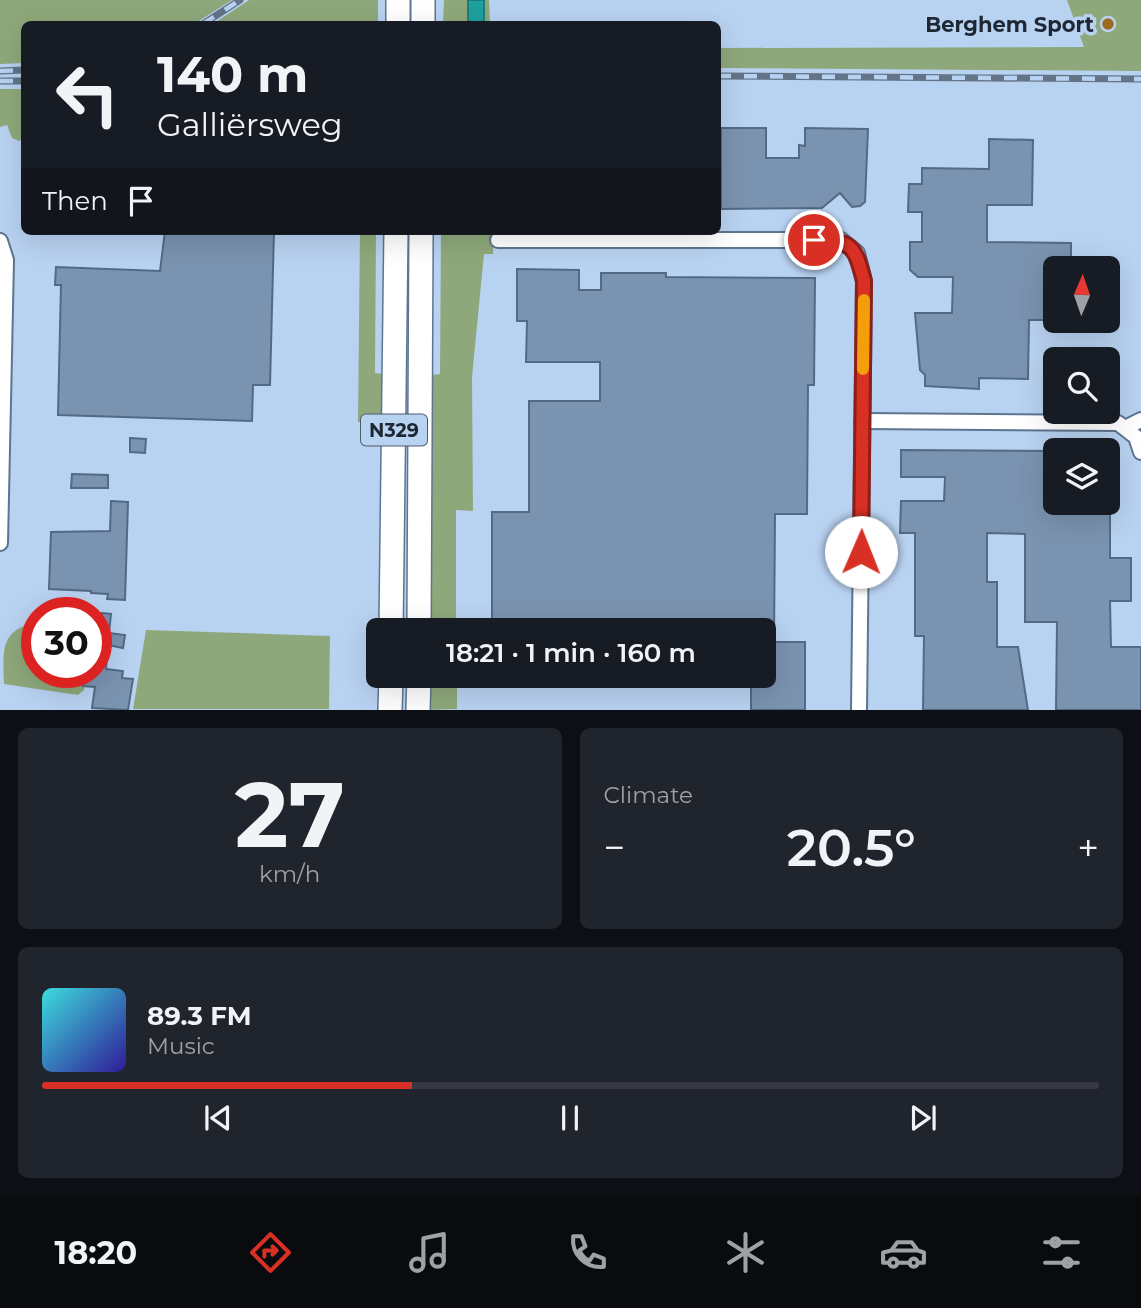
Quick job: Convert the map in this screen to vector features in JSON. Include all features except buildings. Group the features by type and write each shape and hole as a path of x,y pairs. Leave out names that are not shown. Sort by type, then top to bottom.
{"main road":[{"path":"398,0 398,21"},
{"path":"423,0 423,21"},
{"name":"N329","path":"391,618 396,235"},
{"name":"N329","path":"419,618 421,235"},
{"path":"390,709 391,688"},
{"path":"418,709 419,688"}],"street":[{"path":"498,240 841,240 857,253 864,281 859,709"},
{"path":"0,241 6,260 0,543"},
{"path":"1127,427 1141,420"},
{"path":"862,421 1118,423 1136,436 1141,452"}],"shaded area":[{"path":"0,0 232,0 199,21 21,21 21,63 0,64"},
{"path":"249,0 378,0 378,21 218,21"},
{"path":"444,0 489,0 490,21 443,21"},
{"path":"468,0 484,0 484,21 468,21"},
{"path":"1067,0 1141,0 1141,71 721,68 721,48 1084,47"},
{"path":"0,89 21,89 21,140 12,138 7,125 0,127"},
{"path":"360,235 376,235 375,373 383,374 386,422 358,422"},
{"path":"441,235 494,235 493,254 484,254 472,377 473,511 456,510 456,618 425,618 431,375 440,374"},
{"path":"21,628 21,687 4,684 4,651 10,636"},
{"path":"146,630 330,636 329,709 133,709"},
{"path":"31,688 84,688 78,695"},
{"path":"425,688 457,688 457,709 425,710"}],"railway":[{"path":"208,21 240,0"},
{"path":"0,71 21,70"},
{"path":"721,76 1141,79"},
{"path":"0,81 21,81"}],"slow traffic":[{"path":"863,369 864,300"}],"place":[{"name":"Berghem Sport","path":"1108,24"}],"route":[{"path":"814,240 841,240 857,253 864,281 861,552"}]}
